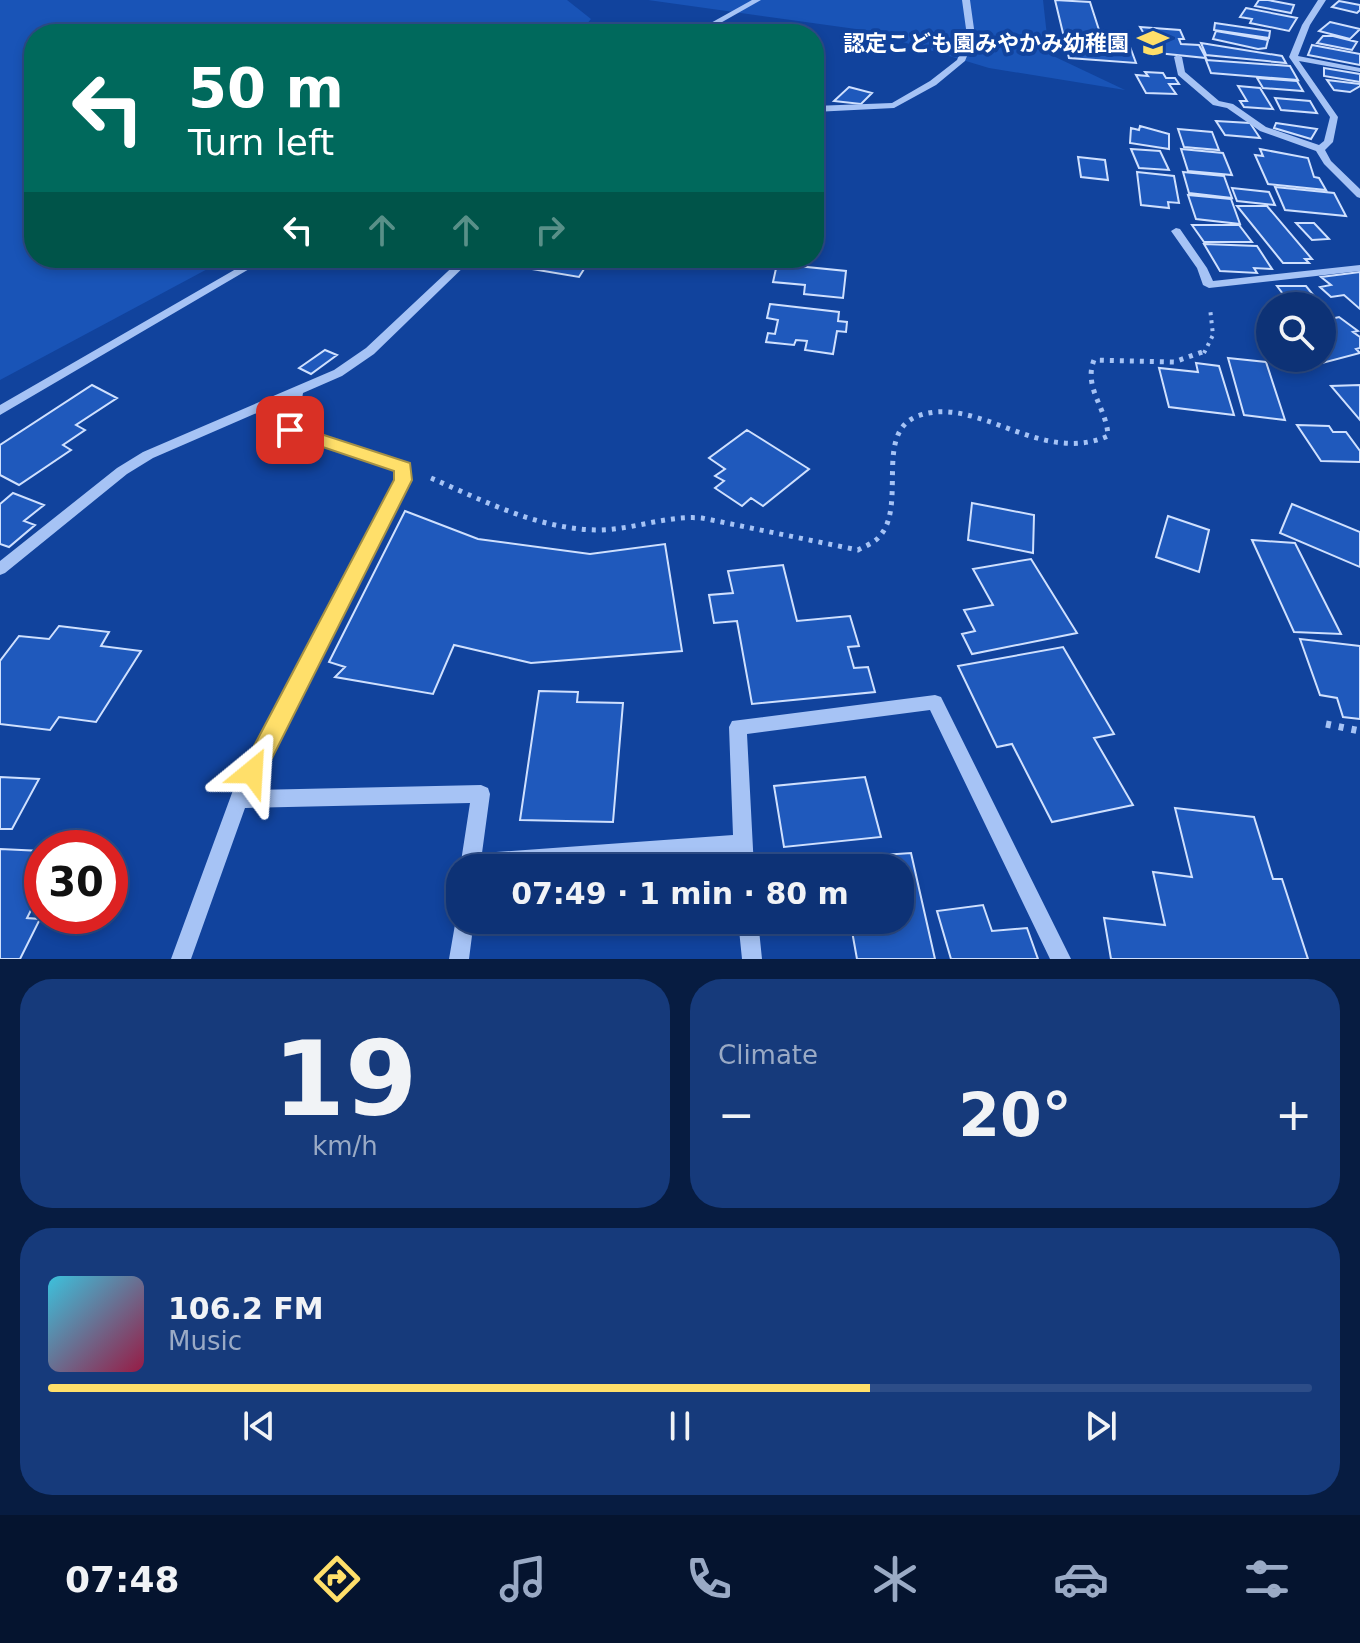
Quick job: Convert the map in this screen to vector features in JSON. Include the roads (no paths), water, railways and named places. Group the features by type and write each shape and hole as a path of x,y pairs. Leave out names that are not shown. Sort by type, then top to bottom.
{"street":[{"path":"713,24 757,0"},
{"path":"824,108 894,105 933,83 961,61 971,36 966,0"},
{"path":"1293,57 1306,25 1322,0"},
{"path":"1178,57 1181,73 1216,103 1230,106 1263,129 1320,149 1327,162 1360,195"},
{"path":"1293,57 1360,70"},
{"path":"1293,57 1334,117 1328,142 1320,149"},
{"path":"1176,231 1202,268 1209,285 1360,268"},
{"path":"0,411 246,268"},
{"path":"0,569 122,471 148,455 338,373 370,351 457,268"},
{"path":"181,959 239,799 403,480 404,468 290,430 297,391"},
{"path":"742,854 738,727 935,702 1061,959"},
{"path":"239,799 481,794 472,854"},
{"path":"618,854 741,844"},
{"path":"459,959 462,934"},
{"path":"749,934 752,959"}],"place":[{"name":"認定こども園みやかみ幼稚園","path":"1153,43"}]}
